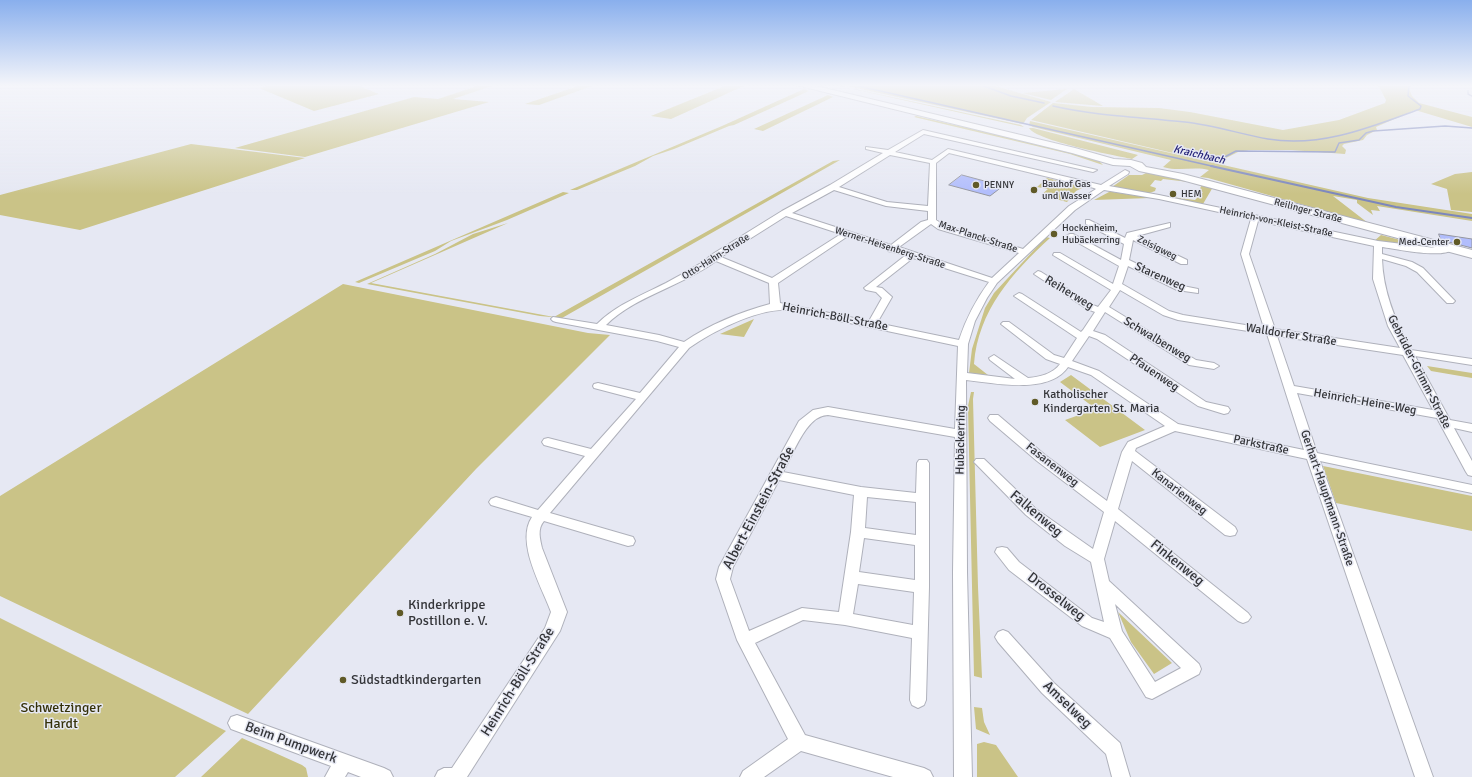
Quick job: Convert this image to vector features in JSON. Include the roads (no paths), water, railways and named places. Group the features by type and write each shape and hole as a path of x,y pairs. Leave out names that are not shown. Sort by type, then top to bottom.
{"main road":[{"path":"949,121 1075,151 1113,162 1110,164 1111,167 1125,172"},
{"name":"Reilinger Straße","path":"1113,162 1131,163 1141,166 1143,169 1179,176 1472,254"},
{"name":"Reilinger Straße","path":"1125,172 1138,173 1143,169"}],"street":[{"name":"Otto-Hahn-Straße","path":"599,327 609,317 646,295 669,286 785,213 833,187 923,132 1093,170"},
{"path":"868,148 933,162 961,141"},
{"path":"948,152 1103,188"},
{"path":"1013,168 1026,156"},
{"name":"Max-Planck-Straße","path":"932,221 931,209 933,162"},
{"name":"Hubäckerring","path":"963,777 960,572 961,376 963,344 970,321 982,298 994,281 1072,208 1125,172"},
{"path":"833,187 886,204 931,209"},
{"name":"Heinrich-von-Kleist-Straße","path":"1103,188 1157,197 1378,244 1435,251 1446,251 1449,248"},
{"name":"Werner-Heisenberg-Straße","path":"785,213 891,249 994,281"},
{"name":"Gerhart-Hauptmann-Straße","path":"1255,218 1245,254 1424,777"},
{"name":"Max-Planck-Straße","path":"932,221 941,227 1024,252"},
{"name":"Max-Planck-Straße","path":"891,249 924,224 932,221"},
{"name":"Zeisigweg","path":"1088,222 1184,262"},
{"path":"961,376 1027,382 1053,376 1061,370 1117,287 1129,239 1167,225"},
{"path":"773,282 846,234"},
{"name":"Starenweg","path":"1070,236 1124,263 1180,288 1195,291"},
{"name":"Gebrüder-Grimm-Straße","path":"1378,244 1378,279 1393,326 1472,472"},
{"path":"872,324 886,297 879,290 869,288 911,255"},
{"name":"Walldorfer Straße","path":"1057,255 1176,316 1472,362"},
{"path":"1378,255 1409,264 1420,270 1450,301"},
{"path":"714,257 773,282"},
{"name":"Reiherweg","path":"1038,274 1090,307 1101,309"},
{"path":"773,282 775,306"},
{"name":"Pfauenweg","path":"1019,296 1084,334 1101,337 1202,404 1224,410"},
{"name":"Heinrich-Böll-Straße","path":"444,777 457,777 552,631 559,612 532,541 533,527 540,516 685,346 705,332 759,310 775,306 820,313 963,344"},
{"name":"Schwalbenweg","path":"1101,309 1193,363 1214,366"},
{"path":"556,319 659,338 685,346"},
{"name":"Parkstraße","path":"1006,324 1050,357 1095,373 1174,427 1472,489"},
{"path":"994,358 1027,382"},
{"path":"598,386 643,397"},
{"name":"Heinrich-Heine-Weg","path":"1291,389 1443,419 1472,428"},
{"name":"Albert-Einstein-Straße","path":"799,742 745,640 723,579 726,567 805,421 814,412 823,410 961,434"},
{"name":"Fasanenweg","path":"994,418 1041,458 1110,510"},
{"path":"1103,584 1193,669 1152,692 1115,633 1103,584 1098,559 1110,510 1128,452 1132,445 1174,427"},
{"path":"548,442 594,454"},
{"name":"Kanarienweg","path":"1128,452 1230,531"},
{"name":"Falkenweg","path":"980,462 1031,512 1070,542 1098,559"},
{"path":"918,700 922,587 923,463"},
{"path":"775,475 861,492 922,498"},
{"path":"845,619 858,532 861,492"},
{"path":"496,502 628,541"},
{"name":"Finkenweg","path":"1110,510 1243,617"},
{"path":"858,532 922,541"},
{"name":"Drosselweg","path":"1002,552 1014,566 1087,622 1115,633"},
{"path":"851,577 922,587"},
{"path":"745,640 802,614 845,619 921,633"},
{"name":"Amselweg","path":"1003,637 1048,688 1114,749 1121,777"},
{"name":"Beim Pumpwerk","path":"237,723 384,777"},
{"path":"748,777 799,742 924,777"},
{"name":"Beim Pumpwerk","path":"334,777 346,762"}],"waterway":[{"name":"Kraichbach","path":"1014,121 1216,167"},
{"path":"1179,121 1216,127 1268,139 1288,141 1307,141 1326,138 1346,134 1388,121"},
{"path":"1217,161 1236,151 1335,152 1339,143 1359,140 1366,133 1373,131 1445,126 1472,128"},
{"name":"Kraichbach","path":"1211,166 1396,207 1472,218"}],"place":[{"name":"PENNY","path":"976,185"},
{"name":"Bauhof Gas und Wasser","path":"1034,190"},
{"name":"HEM","path":"1173,194"},
{"name":"Hockenheim, Hubäckerring","path":"1054,234"},
{"name":"Med-Center","path":"1457,242"},
{"name":"Katholischer Kindergarten St. Maria","path":"1035,402"},
{"name":"Kinderkrippe Postillon e. V.","path":"400,613"},
{"name":"Südstadtkindergarten","path":"343,680"}],"park label":[{"name":"Schwetzinger Hardt","path":"61,716"}]}
